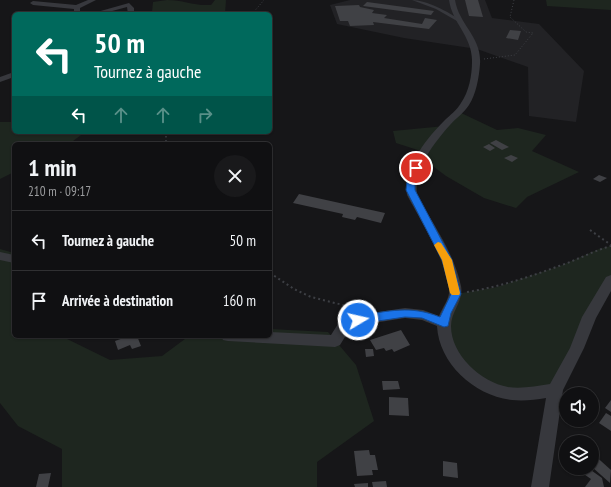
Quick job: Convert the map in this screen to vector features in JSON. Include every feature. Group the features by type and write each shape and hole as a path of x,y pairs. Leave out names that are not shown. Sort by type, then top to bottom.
{"street":[{"path":"33,3 77,11 93,0"},
{"path":"452,0 453,8 458,20 477,49 474,76 466,102 459,112 438,134 424,153 416,168 410,186 410,190 447,260 456,294 446,313 444,323 447,343 458,364 472,376 506,393 524,394 555,390"},
{"path":"101,12 129,5 131,12"},
{"path":"0,80 12,75"},
{"path":"0,256 12,259"},
{"path":"540,487 555,390 577,348 589,316 611,280"},
{"path":"264,338 335,342 343,328 358,320 405,313 423,314 444,323"}],"lane":[{"path":"414,0 430,4 458,20"}],"path":[{"path":"254,12 264,0"},
{"path":"476,60 515,55 533,33 526,32 510,17 514,0"},
{"path":"590,230 611,246"},
{"path":"456,294 497,287 560,266 599,249 611,246"},
{"path":"272,274 294,289 311,297 363,310"}],"shaded area":[{"path":"167,0 211,5 215,0 226,0 225,12 152,12 153,2"},
{"path":"350,0 485,0 492,18 539,24 584,71 576,122 529,116 528,67 477,49 404,38 337,24 330,5"},
{"path":"546,0 611,0 611,10 547,6"},
{"path":"459,112 497,130 518,128 546,135 532,151 579,172 527,197 516,208 484,198 446,176 422,158 424,152 396,143 393,131 445,126"},
{"path":"0,122 12,122 12,134 82,134 72,142 12,142 12,173 0,179"},
{"path":"611,246 611,280 555,390 506,393 458,365 446,313 456,294 497,287 560,266 599,249"},
{"path":"0,249 12,252 12,338 65,338 110,360 162,356 186,338 272,338 272,329 328,332 356,365 374,421 317,462 317,487 62,487 62,449 18,426 0,403"}],"building":[{"path":"465,0 478,0 483,17 469,16"},
{"path":"367,2 434,11 431,15 363,6"},
{"path":"359,5 360,7 374,10 372,13 387,15 384,18 422,24 425,18 437,20 429,29 373,22 374,25 350,26 348,21 340,21 335,6"},
{"path":"510,30 521,31 518,40 506,38"},
{"path":"496,140 509,147 502,150 490,143"},
{"path":"489,144 495,148 490,151 483,147"},
{"path":"511,155 518,158 512,162 504,158"},
{"path":"599,175 607,178 600,182 593,179"},
{"path":"299,194 385,213 381,223 357,217 355,220 342,217 343,214 293,203"},
{"path":"401,330 410,345 394,352 392,349 386,351 384,348 376,350 370,340"},
{"path":"123,338 138,338 141,346 132,349 130,345 118,350 115,341"},
{"path":"365,349 373,349 374,356 366,357"},
{"path":"382,381 398,381 400,389 383,390"},
{"path":"389,397 408,398 409,416 389,415"},
{"path":"611,400 611,412 605,408"},
{"path":"606,413 611,416 611,431 599,423"},
{"path":"369,450 370,455 375,455 378,470 372,470 373,475 357,476 354,451"},
{"path":"599,459 611,470 610,483 599,473"},
{"path":"443,461 457,463 458,478 443,476"},
{"path":"51,473 48,487 36,487 39,474"},
{"path":"585,475 598,475 602,478 604,487 585,487 591,479"},
{"path":"386,481 387,487 373,487 372,482"},
{"path":"368,483 368,487 355,487 354,484"}],"slow traffic":[{"path":"438,245 447,260 455,293"}],"route":[{"path":"358,320 405,313 423,314 444,323 446,313 456,294 447,260 410,190 411,181 416,168"}]}
